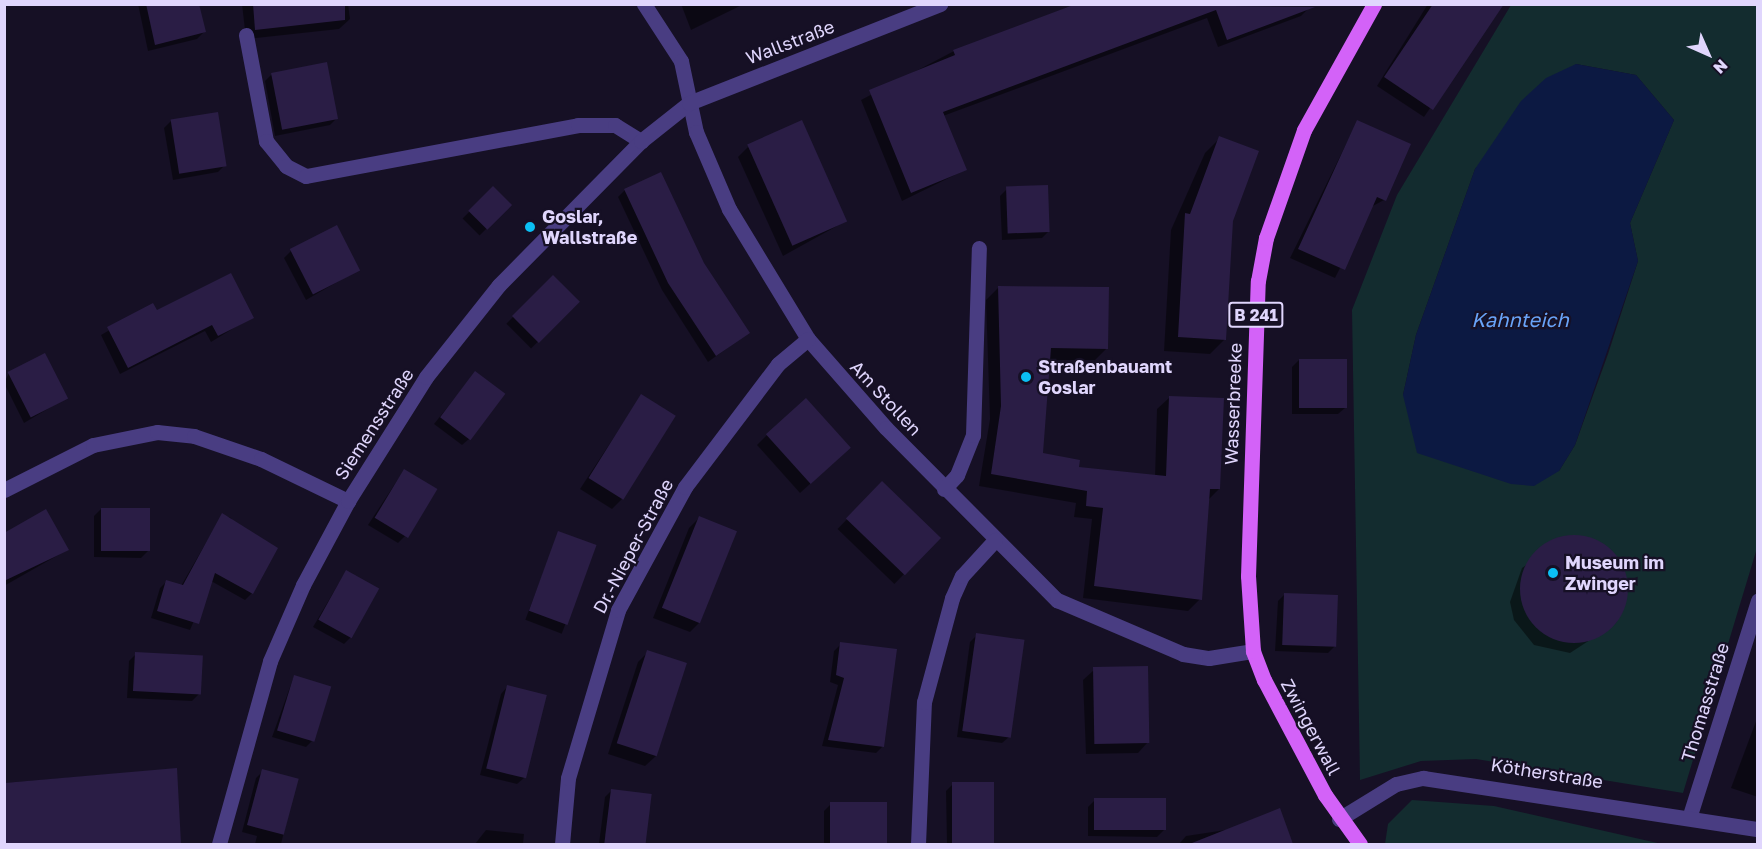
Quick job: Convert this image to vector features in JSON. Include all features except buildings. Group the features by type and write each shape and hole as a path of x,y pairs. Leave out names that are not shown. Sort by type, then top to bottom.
{"main road":[{"name":"Wasserbreeke","path":"1253,651 1250,455 1258,281 1266,238 1279,189 1304,130 1374,4"},
{"name":"Zwingerwall","path":"1253,651 1290,735 1339,819 1360,844"},
{"name":"Zwingerwall","path":"1339,819 1346,844"}],"street":[{"name":"Am Stollen","path":"644,4 681,61 689,103 729,209 808,339 944,489 1057,600 1183,654 1209,658 1253,651"},
{"name":"Wallstraße","path":"689,103 940,4"},
{"path":"246,35 266,141 286,166 306,176 578,125 615,125 641,141"},
{"name":"Siemensstraße","path":"219,844 270,661 348,501 426,377 499,285 641,141 689,103"},
{"path":"944,489 957,475 973,435 979,248"},
{"name":"Dr.-Nieper-Straße","path":"562,844 568,778 618,610 685,487 778,364 808,339"},
{"path":"4,490 93,445 158,432 194,436 261,459 348,501"},
{"path":"918,844 924,702 952,598 962,576 995,540"},
{"name":"Thomasstraße","path":"1690,815 1758,602"},
{"name":"Kötherstraße","path":"1339,819 1396,784 1424,778 1690,815 1758,829"}],"green space":[{"path":"1511,5 1757,5 1757,548 1683,793 1476,759 1421,761 1360,780 1352,310 1397,195","holes":["1576,64 1636,75 1674,120 1630,223 1638,261 1608,354 1575,445 1559,471 1403,395 1416,335 1475,169"]},
{"path":"1412,800 1494,806 1662,844 1385,844 1388,824"}],"water":[{"name":"Kahnteich","path":"1576,64 1636,75 1674,120 1630,223 1638,261 1575,445 1559,471 1534,486 1511,484 1417,453 1403,395 1416,335 1475,169 1521,101 1546,78"}],"place":[{"name":"Goslar, Wallstraße","path":"530,227"},
{"name":"Straßenbauamt Goslar","path":"1026,377"},
{"name":"Museum im Zwinger","path":"1553,573"}]}
